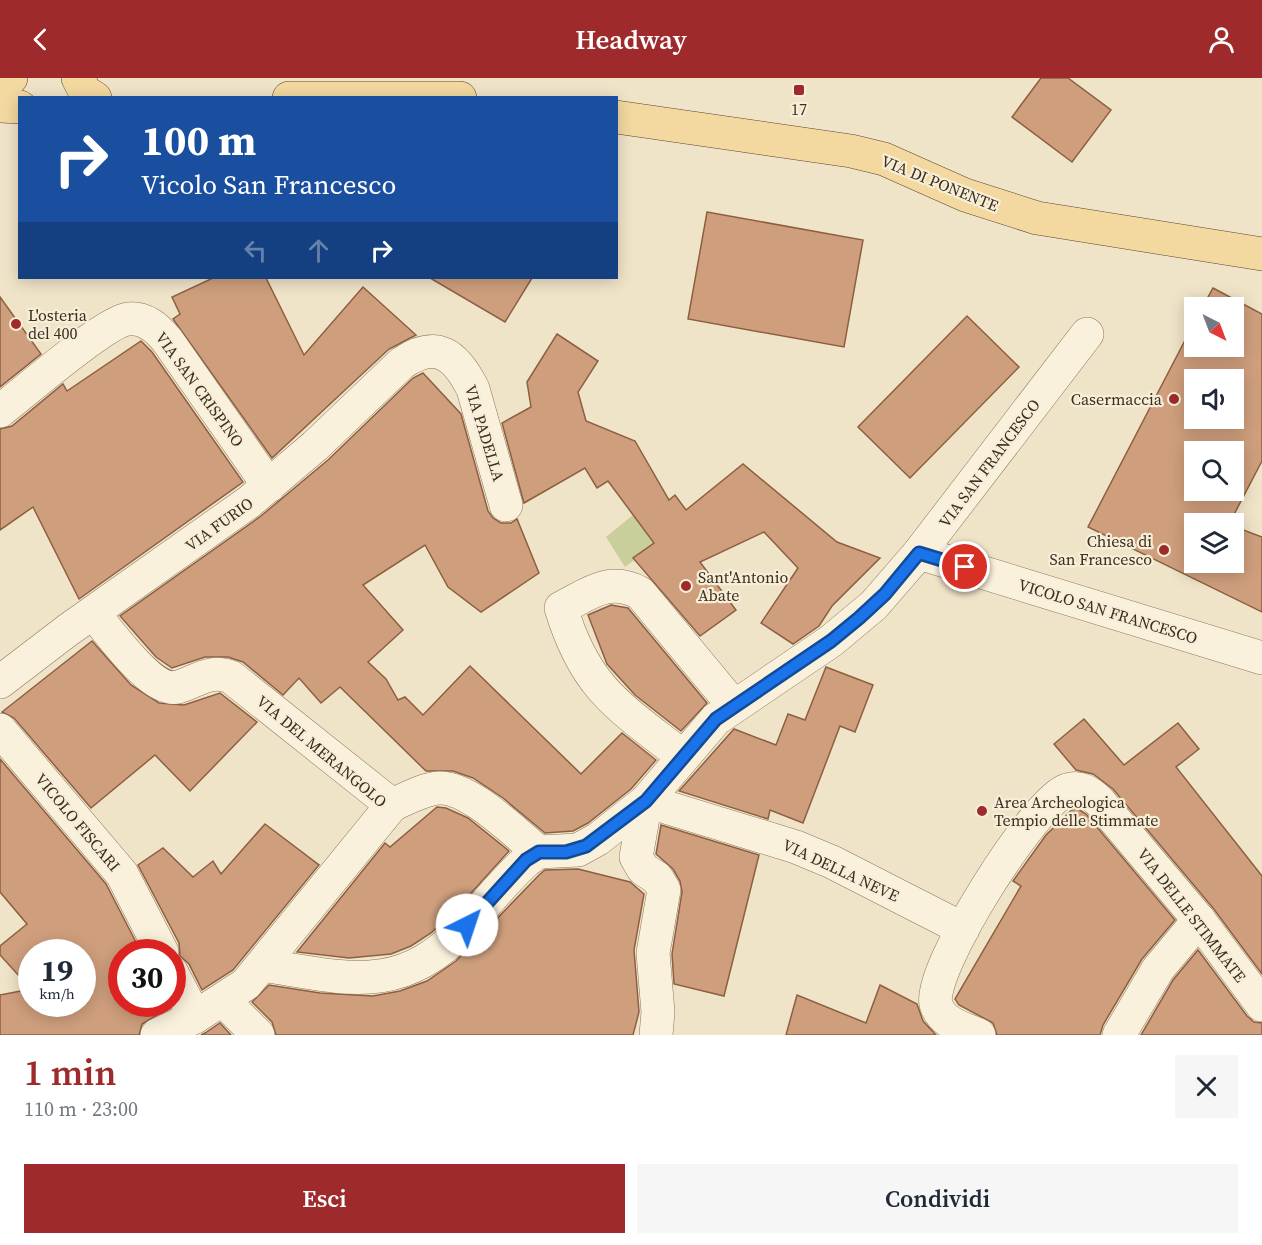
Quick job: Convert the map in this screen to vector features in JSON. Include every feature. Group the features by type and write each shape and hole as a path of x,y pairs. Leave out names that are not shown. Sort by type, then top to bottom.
{"main road":[{"path":"0,85 11,78"},
{"path":"78,78 85,92 92,96"},
{"path":"313,96 370,96"},
{"path":"0,106 18,107"},
{"name":"VIA DI PONENTE","path":"618,117 851,151 884,159 965,195 1037,218 1262,254"}],"street":[{"name":"VIA SAN CRISPINO","path":"0,411 106,329 127,320 138,319 151,324 167,340 269,486"},
{"name":"VIA SAN FRANCESCO","path":"539,852 566,852 586,846 646,801 682,756 716,719 831,641 885,594 1087,334"},
{"name":"VIA FURIO","path":"0,682 93,612 213,530 269,486 402,363 426,351"},
{"name":"VIA PADELLA","path":"426,351 437,351 449,356 467,376 473,389 506,505"},
{"name":"VICOLO SAN FRANCESCO","path":"919,553 1262,658"},
{"path":"682,756 618,706 598,686 573,645 561,608 609,585 618,584 640,592 734,705"},
{"name":"VIA DEL MERANGOLO","path":"93,612 158,684 176,688 213,673 231,676 392,805 263,965"},
{"name":"VICOLO FISCARI","path":"0,730 122,874 155,939"},
{"path":"157,1035 195,1017 223,1000 246,984 263,965 352,979 378,978 410,968 450,942 516,869 539,852 475,801 457,791 434,788 392,805"},
{"name":"VIA DELLE STIMMATE","path":"963,929 995,873 1057,795 1067,789 1079,788 1089,792 1099,801 1199,920 1262,1005"},
{"path":"646,801 636,857 643,869 657,878 664,890 653,953 658,1012 656,1035"},
{"name":"VIA DELLA NEVE","path":"646,801 746,830 815,854 963,929"},
{"path":"1119,1035 1158,969 1199,920"},
{"path":"963,929 938,981 936,1004 948,1022 979,1035"},
{"path":"186,1000 195,1017"},
{"path":"223,1000 258,1035"}],"green space":[{"path":"660,493 684,523 625,567 606,537"}],"building":[{"path":"1041,78 1068,78 1111,110 1072,162 1012,117"},
{"path":"707,212 863,240 844,347 688,319"},
{"path":"211,279 266,279 304,355 363,287 416,335 389,349 272,458 173,319 180,314 172,297"},
{"path":"432,279 531,279 505,322"},
{"path":"1213,288 1230,297 1208,297"},
{"path":"0,297 41,354 0,387"},
{"path":"1244,304 1262,314 1262,461 1244,495 1244,441 1184,441 1184,501 1241,501 1235,513 1184,513 1184,573 1244,573 1244,530 1262,537 1262,612 1088,527 1184,342 1184,357 1244,357"},
{"path":"967,316 1019,367 910,478 858,427"},
{"path":"557,334 598,361 578,392 586,421 635,441 669,500 675,495 686,510 743,464 837,542 880,558 832,606 819,626 793,644 761,623 798,568 764,532 700,562 736,610 700,636 633,558 654,543 608,481 597,488 585,468 524,503 502,423 531,407 527,382"},
{"path":"141,341 152,352 243,482 79,599 33,507 0,530 0,429 12,426 63,384 67,391"},
{"path":"423,373 461,414 488,511 501,523 511,523 517,519 539,573 481,612 448,587 425,545 363,585 403,630 368,662 386,679 398,700 405,697 423,715 470,666 581,774 622,733 656,760 631,789 588,823 573,831 545,833 503,798 473,778 453,771 426,771 340,687 321,703 299,678 283,695 243,662 228,657 205,657 172,668 156,657 120,616 261,516 328,460 413,378"},
{"path":"611,605 628,608 707,703 681,731 635,695 607,664 588,615"},
{"path":"92,641 131,685 159,703 184,705 220,693 257,722 190,791 155,755 91,808 14,718 2,712"},
{"path":"826,667 873,685 855,732 840,726 803,823 770,810 768,819 679,791 734,729 776,745 788,714 805,720"},
{"path":"1084,719 1124,765 1178,723 1199,749 1176,767 1262,876 1262,974 1213,908 1113,789 1093,774 1076,770 1054,744"},
{"path":"0,759 106,884 134,939 108,939 108,1017 154,1017 142,1024 139,1035 0,1035 0,995 18,992 18,1017 96,1017 96,939 18,939 18,975 0,955 0,946 27,924 0,892"},
{"path":"437,807 446,808 468,818 509,851 454,912 431,933 411,946 391,954 349,958 297,952 385,843 390,847"},
{"path":"1075,807 1086,814 1175,920 1142,959 1103,1025 1100,1035 997,1035 993,1023 959,1005 955,999 1021,886 1013,881 1046,835"},
{"path":"265,824 319,865 233,970 202,990 186,961 186,939 177,939 138,865 163,848 193,877 213,861 221,874"},
{"path":"661,825 759,855 724,996 674,984 672,954 682,892 680,881 673,869 656,854"},
{"path":"578,869 630,882 644,894 634,950 639,1012 633,1035 276,1035 272,1022 252,1002 269,985 320,993 373,996 400,991 427,981 456,961 545,870"},
{"path":"1198,950 1247,1016 1254,1022 1262,1023 1262,1035 1141,1035 1173,980"},
{"path":"880,985 917,1004 923,1021 936,1035 786,1035 797,995 866,1023"},
{"path":"220,1023 231,1035 201,1035 205,1033"}],"place":[{"name":"17","path":"799,90"},
{"name":"L'osteria del 400","path":"16,324"},
{"name":"Casermaccia","path":"1174,399"},
{"name":"Chiesa di San Francesco","path":"1164,550"},
{"name":"Sant'Antonio Abate","path":"686,586"},
{"name":"Area Archeologica Tempio delle Stimmate","path":"982,811"}],"route":[{"path":"467,925 526,860 539,852 578,850 598,839 646,801 691,745 716,719 752,692 831,641 885,594 919,553 965,567"}]}
